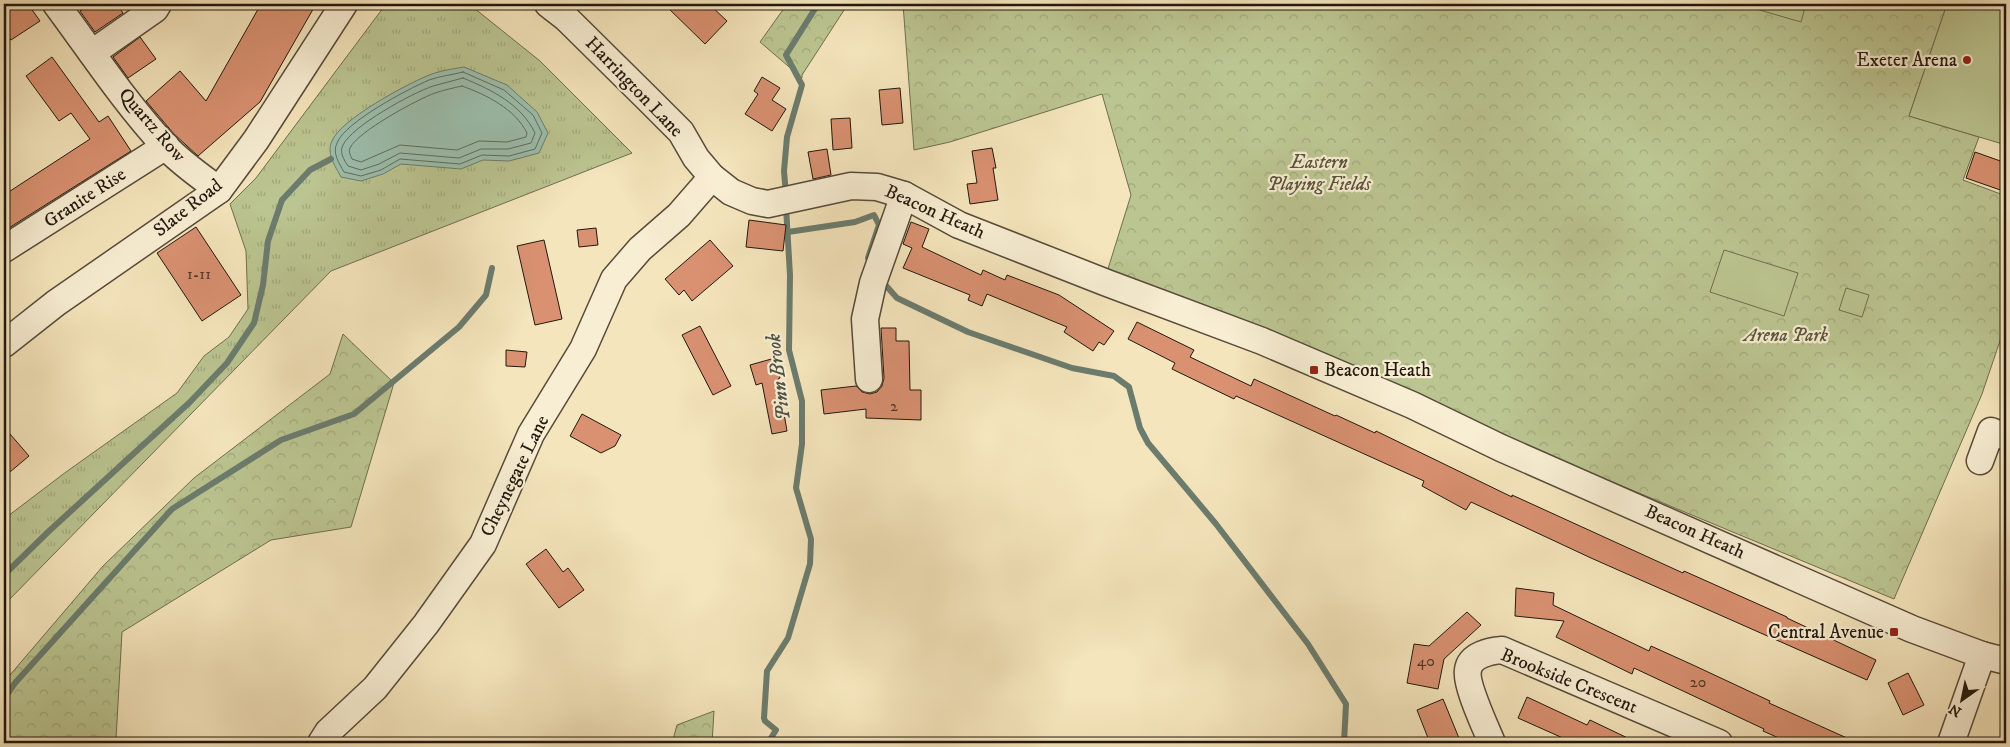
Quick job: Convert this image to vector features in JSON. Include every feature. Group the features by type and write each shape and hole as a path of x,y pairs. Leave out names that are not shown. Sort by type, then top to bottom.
{"street":[{"name":"Quartz Row","path":"56,4 92,53 166,146 189,168 219,190"},
{"path":"92,53 158,4"},
{"name":"Slate Road","path":"4,344 56,303 219,190 256,140 344,4"},
{"name":"Harrington Lane","path":"548,4 566,18 674,125 712,177"},
{"name":"Granite Rise","path":"4,250 166,146"},
{"name":"Beacon Heath","path":"712,177 731,192 752,201 768,204 851,186 877,187 904,195 959,225 1262,341 1412,405 1501,448 1912,629 1994,658 1952,743"},
{"name":"Cheynegate Lane","path":"321,743 328,732 375,688 426,624 483,544 531,434 583,349 614,279 640,249 679,215 712,177"},
{"path":"869,379 866,319 875,274 904,195"},
{"path":"1980,461 1991,432 2006,437"},
{"name":"Brookside Crescent","path":"1492,743 1468,680 1468,668 1474,659 1488,651 1502,650 1719,743"}],"green space":[{"path":"386,4 469,4 540,61 632,153 331,271 4,605 4,519 177,393 204,356 229,337 248,309 246,251 230,204 256,178"},
{"path":"787,4 848,4 802,75 802,78 760,42"},
{"path":"903,4 1947,4 1909,116 1979,137 1963,180 2006,196 2006,323 1982,394 1894,599 1107,272 1131,195 1102,94 950,142 914,150"},
{"path":"1739,4 1806,4 1801,22"},
{"name":"Exeter Arena","path":"1947,4 2006,4 2006,145 1909,116"},
{"path":"1724,250 1798,273 1784,316 1710,292"},
{"path":"1846,288 1869,295 1862,317 1839,310"},
{"path":"343,334 394,383 351,527 271,540 122,632 116,739 111,743 4,743 4,682 103,566 194,478 330,374"},
{"path":"714,711 712,743 672,743 677,725"}],"water":[{"path":"464,67 507,85 537,112 548,133 539,153 509,161 483,160 461,169 401,164 383,174 361,181 341,177 332,159 330,146 337,133 347,123 389,95 417,81 445,70"}],"building":[{"path":"15,4 28,4 40,21 11,40 4,29 4,11"},
{"path":"91,4 117,4 123,13 95,32 80,11"},
{"path":"261,4 316,4 260,102 198,156 174,134 146,101 180,71 206,101"},
{"path":"664,4 709,4 727,21 705,44"},
{"path":"140,37 156,59 128,78 113,57"},
{"path":"52,57 99,122 108,116 131,151 4,231 4,195 90,139 71,113 59,121 26,76"},
{"path":"762,77 780,88 772,100 786,109 772,131 745,114 758,94 754,91"},
{"path":"900,88 903,123 882,125 879,90"},
{"path":"850,118 852,148 833,150 831,119"},
{"path":"992,148 996,168 993,168 998,200 970,204 967,184 977,183 972,151"},
{"path":"827,149 831,175 813,179 808,152"},
{"path":"1975,152 2006,163 2006,192 1966,178"},
{"path":"749,220 786,225 783,251 746,247"},
{"path":"911,222 929,229 922,247 981,275 983,270 1005,280 1007,275 1059,295 1114,331 1104,345 1099,342 1093,351 1064,332 1067,327 987,294 982,306 968,300 970,295 903,268 912,248 903,244"},
{"path":"196,227 241,295 202,321 157,253"},
{"path":"596,228 598,245 579,247 577,230"},
{"path":"544,240 562,319 535,325 517,246"},
{"path":"710,240 733,266 692,301 684,290 679,295 665,279"},
{"path":"1137,322 1194,350 1190,357 1251,386 1254,379 1335,416 1375,433 1376,431 1512,497 1512,495 1683,573 1684,571 1787,617 1876,660 1867,680 1591,558 1471,502 1466,510 1422,486 1424,481 1236,396 1234,399 1172,369 1175,363 1128,339"},
{"path":"700,326 731,386 713,395 682,335"},
{"path":"881,328 896,328 896,341 909,341 910,390 921,390 921,420 866,418 866,409 824,414 821,390 856,386 862,392 870,394 877,392 882,386 884,378"},
{"path":"506,350 527,352 525,367 506,366"},
{"path":"775,358 780,378 778,379 787,431 772,434 762,383 756,385 750,365"},
{"path":"582,414 621,435 615,446 601,453 570,436"},
{"path":"4,427 29,456 4,477"},
{"path":"546,549 563,572 568,568 584,590 559,608 526,564"},
{"path":"1516,588 1554,593 1553,605 1649,651 1651,646 1693,665 1770,701 1769,703 1858,743 1790,743 1634,668 1632,674 1556,637 1564,621 1515,616"},
{"path":"1467,612 1481,625 1444,659 1438,689 1407,683 1414,644 1429,646"},
{"path":"1908,673 1924,705 1903,715 1888,683"},
{"path":"1527,697 1587,725 1590,720 1638,743 1574,743 1518,718"},
{"path":"1443,699 1461,743 1430,743 1417,710"}],"waterway":[{"name":"Pinn Brook","path":"786,195 784,171 787,137 802,85 786,55 818,4"},
{"path":"4,575 48,532 190,402 227,363 254,323 263,285 268,241 282,200 310,170 331,159"},
{"name":"Pinn Brook","path":"768,743 776,730 764,718 767,671 788,638 810,564 811,539 796,488 802,444 802,401 789,350 790,275 786,207"},
{"path":"788,232 855,222 874,215 879,225 868,258 872,265"},
{"path":"4,699 15,683 172,509 281,440 354,414 459,327 486,295 492,268"},
{"path":"881,280 897,298 968,332 1072,368 1114,376 1129,387 1140,428 1148,443 1216,524 1308,644 1346,704 1344,743"}],"place":[{"name":"Exeter Arena","path":"1967,60"},
{"name":"Beacon Heath","path":"1314,370"},
{"name":"Central Avenue","path":"1894,632"}],"park label":[{"name":"Eastern Playing Fields","path":"1319,173"},
{"name":"Arena Park","path":"1786,335"}]}
